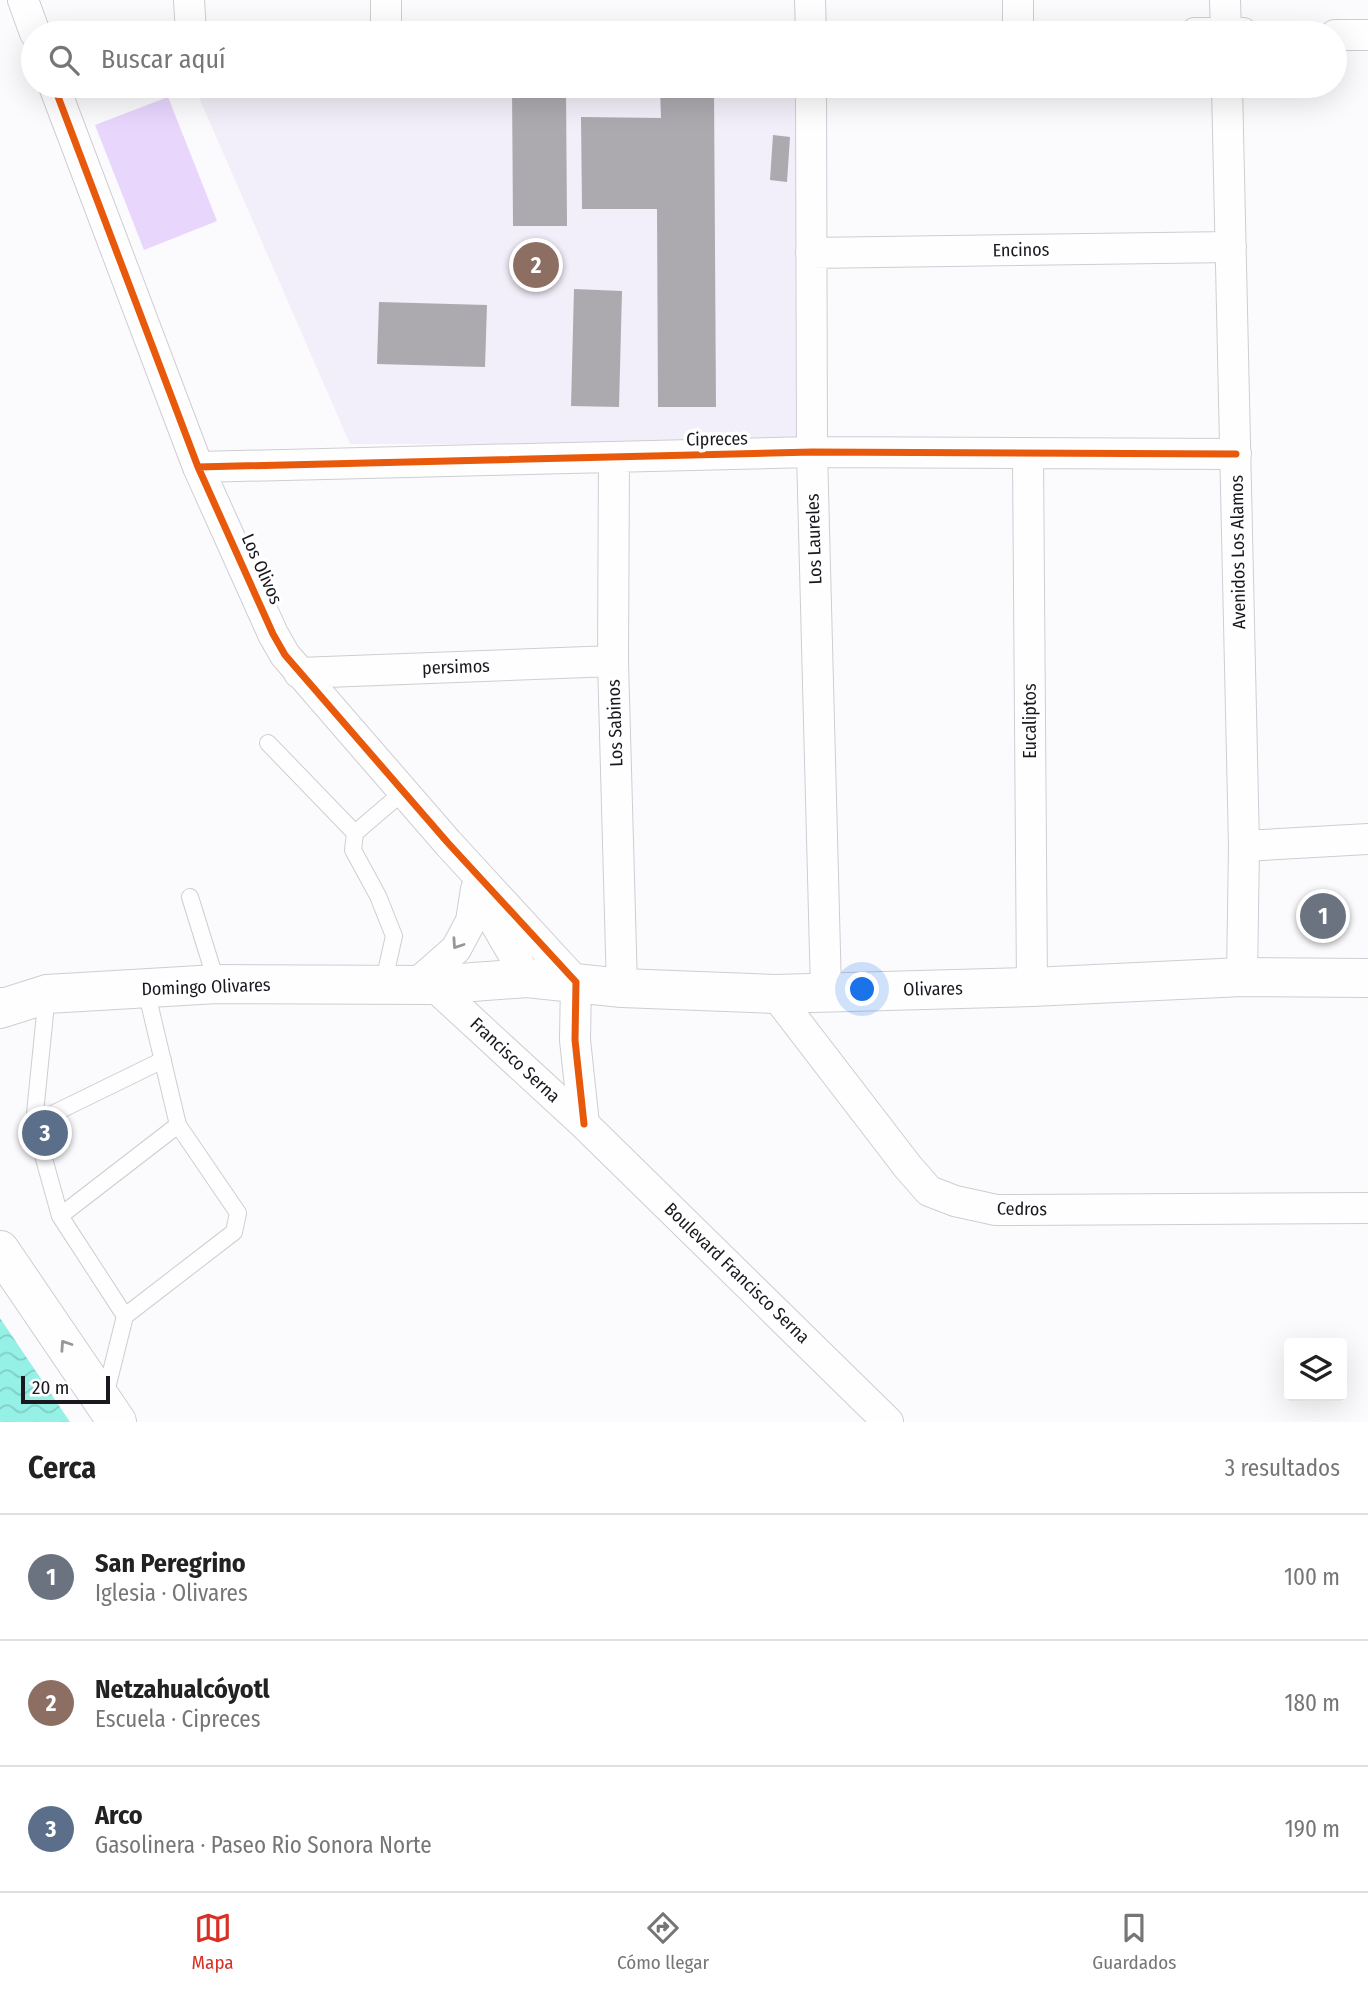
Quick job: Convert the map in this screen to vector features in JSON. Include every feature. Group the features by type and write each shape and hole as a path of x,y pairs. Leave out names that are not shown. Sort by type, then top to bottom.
{"main road":[{"name":"Olivares","path":"410,985 527,978 622,988 775,994 1032,987 1242,977 1368,978"},
{"name":"Domingo Olivares","path":"1,1008 47,994 82,990 146,990 217,984 410,985"},
{"path":"0,1250 110,1412"}],"street":[{"path":"23,0 31,21"},
{"path":"189,0 190,21"},
{"path":"386,0 386,21"},
{"path":"810,0 811,21"},
{"path":"1018,0 1018,21"},
{"path":"1225,0 1226,21"},
{"path":"1347,35 1368,35"},
{"name":"Los Olivos","path":"59,98 198,467 274,634 299,673 448,844 576,982"},
{"name":"Los Laureles","path":"811,98 812,452 826,991"},
{"name":"Avenidos Los Alamos","path":"1227,98 1244,846 1242,977"},
{"name":"Encinos","path":"811,253 1231,247"},
{"name":"Cipreces","path":"198,467 812,452 1236,454"},
{"name":"Eucaliptos","path":"1028,455 1032,987"},
{"name":"Los Sabinos","path":"614,457 613,661 622,988"},
{"name":"persimos","path":"299,673 613,661"},
{"path":"1244,846 1368,839"},
{"path":"448,844 527,978"},
{"path":"410,985 456,949 471,921 476,889"},
{"name":"Francisco Serna","path":"576,982 575,1040 584,1125"},
{"name":"Francisco Serna","path":"410,985 584,1125"},
{"name":"Cedros","path":"775,994 908,1167 929,1191 954,1201 996,1210 1368,1208"},
{"name":"Boulevard Francisco Serna","path":"584,1125 888,1422"}],"lane":[{"path":"268,743 355,834"},
{"path":"403,792 355,834 353,850 394,936 410,985"},
{"path":"190,897 217,984"},
{"path":"125,1316 234,1232 238,1213 178,1125 146,990"},
{"path":"47,994 34,1123 60,1216 125,1316 110,1412"},
{"path":"34,1123 163,1060"},
{"path":"60,1216 178,1125"}],"shaded area":[{"path":"168,98 217,221 144,250 95,125"},
{"path":"199,98 797,98 802,445 350,444"}],"water":[{"path":"0,1318 70,1422 0,1422"}],"building":[{"path":"512,98 566,98 567,226 513,226"},
{"path":"660,98 714,98 716,407 658,407 657,209 582,209 581,117 661,118"},
{"path":"773,135 790,137 787,182 770,180"},
{"path":"574,289 622,291 619,407 571,406"},
{"path":"379,302 487,305 485,367 377,364"}],"cycle path":[{"path":"59,98 198,467 285,655 448,843 576,982 575,1040 584,1124"},
{"path":"198,467 812,452 1236,454"}],"place":[{"name":"Netzahualcóyotl","path":"536,265"},
{"name":"San Peregrino","path":"1323,916"},
{"name":"Arco","path":"45,1133"}]}
